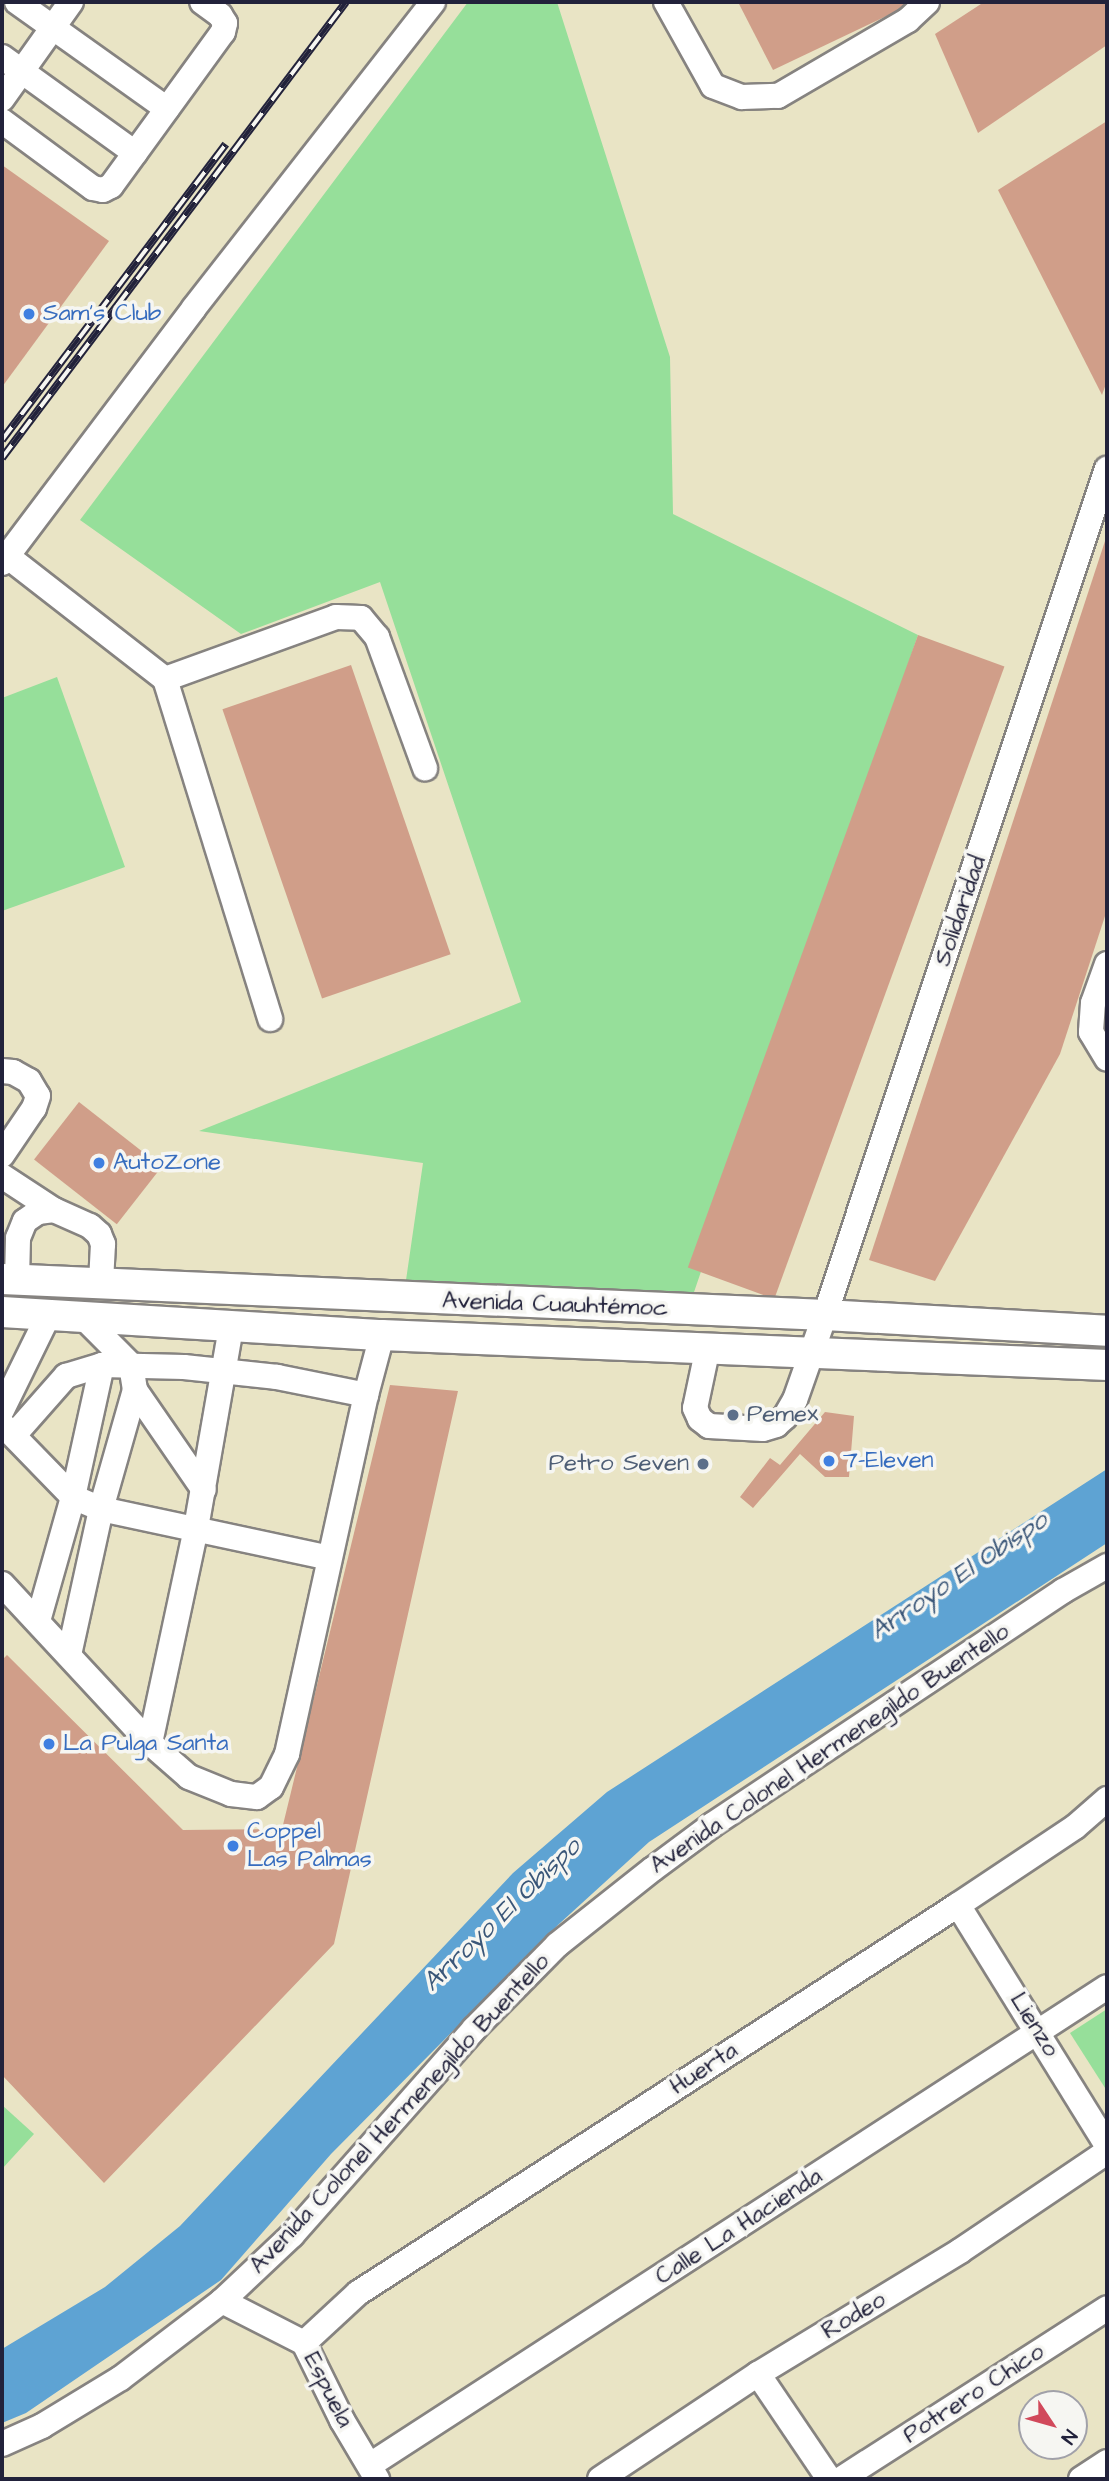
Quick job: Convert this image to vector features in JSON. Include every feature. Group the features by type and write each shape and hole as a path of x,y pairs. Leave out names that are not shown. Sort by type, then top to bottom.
{"main road":[{"name":"Avenida Cuauhtémoc","path":"7,1283 136,1284 825,1315 1107,1331"},
{"path":"7,1283 33,1300 48,1316 68,1299 110,1296 136,1284"},
{"name":"Avenida Cuauhtémoc","path":"2,1312 382,1335 1107,1365"}],"street":[{"path":"16,2 167,109"},
{"path":"2,99 71,2"},
{"path":"2,121 93,188 103,190 111,186 223,32 225,23 220,15 202,2"},
{"path":"270,1019 165,679 4,559 194,308 433,2"},
{"path":"666,2 713,86 742,97 778,96 908,20 927,2"},
{"path":"2,57 135,153"},
{"name":"Solidaridad","path":"708,1347 695,1408 700,1419 709,1426 763,1429 776,1425 785,1417 795,1400 825,1315 1107,469"},
{"path":"165,679 336,617 361,618 377,637 425,768"},
{"path":"1107,964 1093,1003 1091,1032 1107,1059"},
{"path":"2,1071 13,1072 29,1082 38,1096 34,1108 2,1155"},
{"path":"2,1176 54,1210 71,1215 99,1234 103,1244 101,1283"},
{"path":"7,1283 25,1221 37,1212 54,1210"},
{"path":"2,1410 48,1316"},
{"path":"69,1655 101,1509 135,1390 131,1365 83,1318"},
{"path":"150,1743 204,1490 231,1327"},
{"path":"2,1584 150,1743 189,1777 231,1794 257,1797 271,1787 287,1754 329,1558 382,1335"},
{"path":"38,1621 73,1497 102,1365"},
{"path":"329,1558 101,1509 73,1497 8,1429 66,1376 102,1365 223,1371 298,1380 366,1395"},
{"path":"135,1390 204,1490"},
{"name":"Avenida Colonel Hermenegildo Buentello","path":"2,2444 42,2426 121,2378 222,2301 292,2235 474,2029 557,1945 712,1825 1063,1591 1107,1566"},
{"name":"Huerta","path":"304,2343 358,2292 958,1905 1075,1827 1107,1798"},
{"name":"Lienzo","path":"958,1905 1107,2145"},
{"name":"Calle La Hacienda","path":"373,2472 1107,1987"},
{"name":"Rodeo","path":"600,2479 758,2374 960,2251 1107,2152"},
{"name":"Espuela","path":"222,2301 304,2343 342,2420 373,2472"},
{"name":"Potrero Chico","path":"841,2479 1107,2308"},
{"path":"758,2374 829,2479"},
{"path":"1081,2479 1107,2462"}],"green space":[{"path":"468,2 557,2 670,357 673,514 918,635 692,1298 405,1287 423,1163 199,1131 521,1002 380,582 241,634 80,520"},
{"path":"57,677 125,867 2,911 2,698"},
{"path":"1107,2009 1107,2091 1070,2033"},
{"path":"2,2105 34,2134 2,2169"}],"water":[{"name":"Arroyo El Obispo","path":"1107,1469 1107,1543 649,1842 559,1924 331,2154 221,2280 26,2413 2,2423 2,2349 105,2287 180,2226 513,1873 607,1792"}],"building":[{"path":"738,2 916,2 773,70"},
{"path":"984,2 1107,2 1107,45 978,133 935,34"},
{"path":"1107,121 1107,381 1102,395 998,190"},
{"name":"Sam's Club","path":"2,165 109,241 2,387"},
{"path":"1107,535 1107,910 1060,1054 935,1281 869,1260"},
{"path":"918,635 1004,666 774,1299 688,1267"},
{"path":"351,665 451,954 322,999 222,709"},
{"name":"AutoZone","path":"79,1102 162,1167 117,1224 34,1160"},
{"name":"La Pulga Santa","path":"390,1385 458,1391 334,1944 104,2183 2,2075 2,1660 7,1655 183,1830 282,1829"},
{"name":"7-Eleven","path":"825,1412 854,1416 849,1477 825,1477 800,1454 753,1508 740,1497 770,1458 780,1465"}],"railway":[{"path":"2,458 346,2"},
{"path":"2,440 226,144"}],"place":[{"name":"Sam's Club","path":"29,314"},
{"name":"AutoZone","path":"99,1163"},
{"name":"Pemex","path":"733,1415"},
{"name":"7-Eleven","path":"829,1461"},
{"name":"Petro Seven","path":"703,1464"},
{"name":"La Pulga Santa","path":"49,1744"},
{"name":"Coppel Las Palmas","path":"233,1846"}]}
